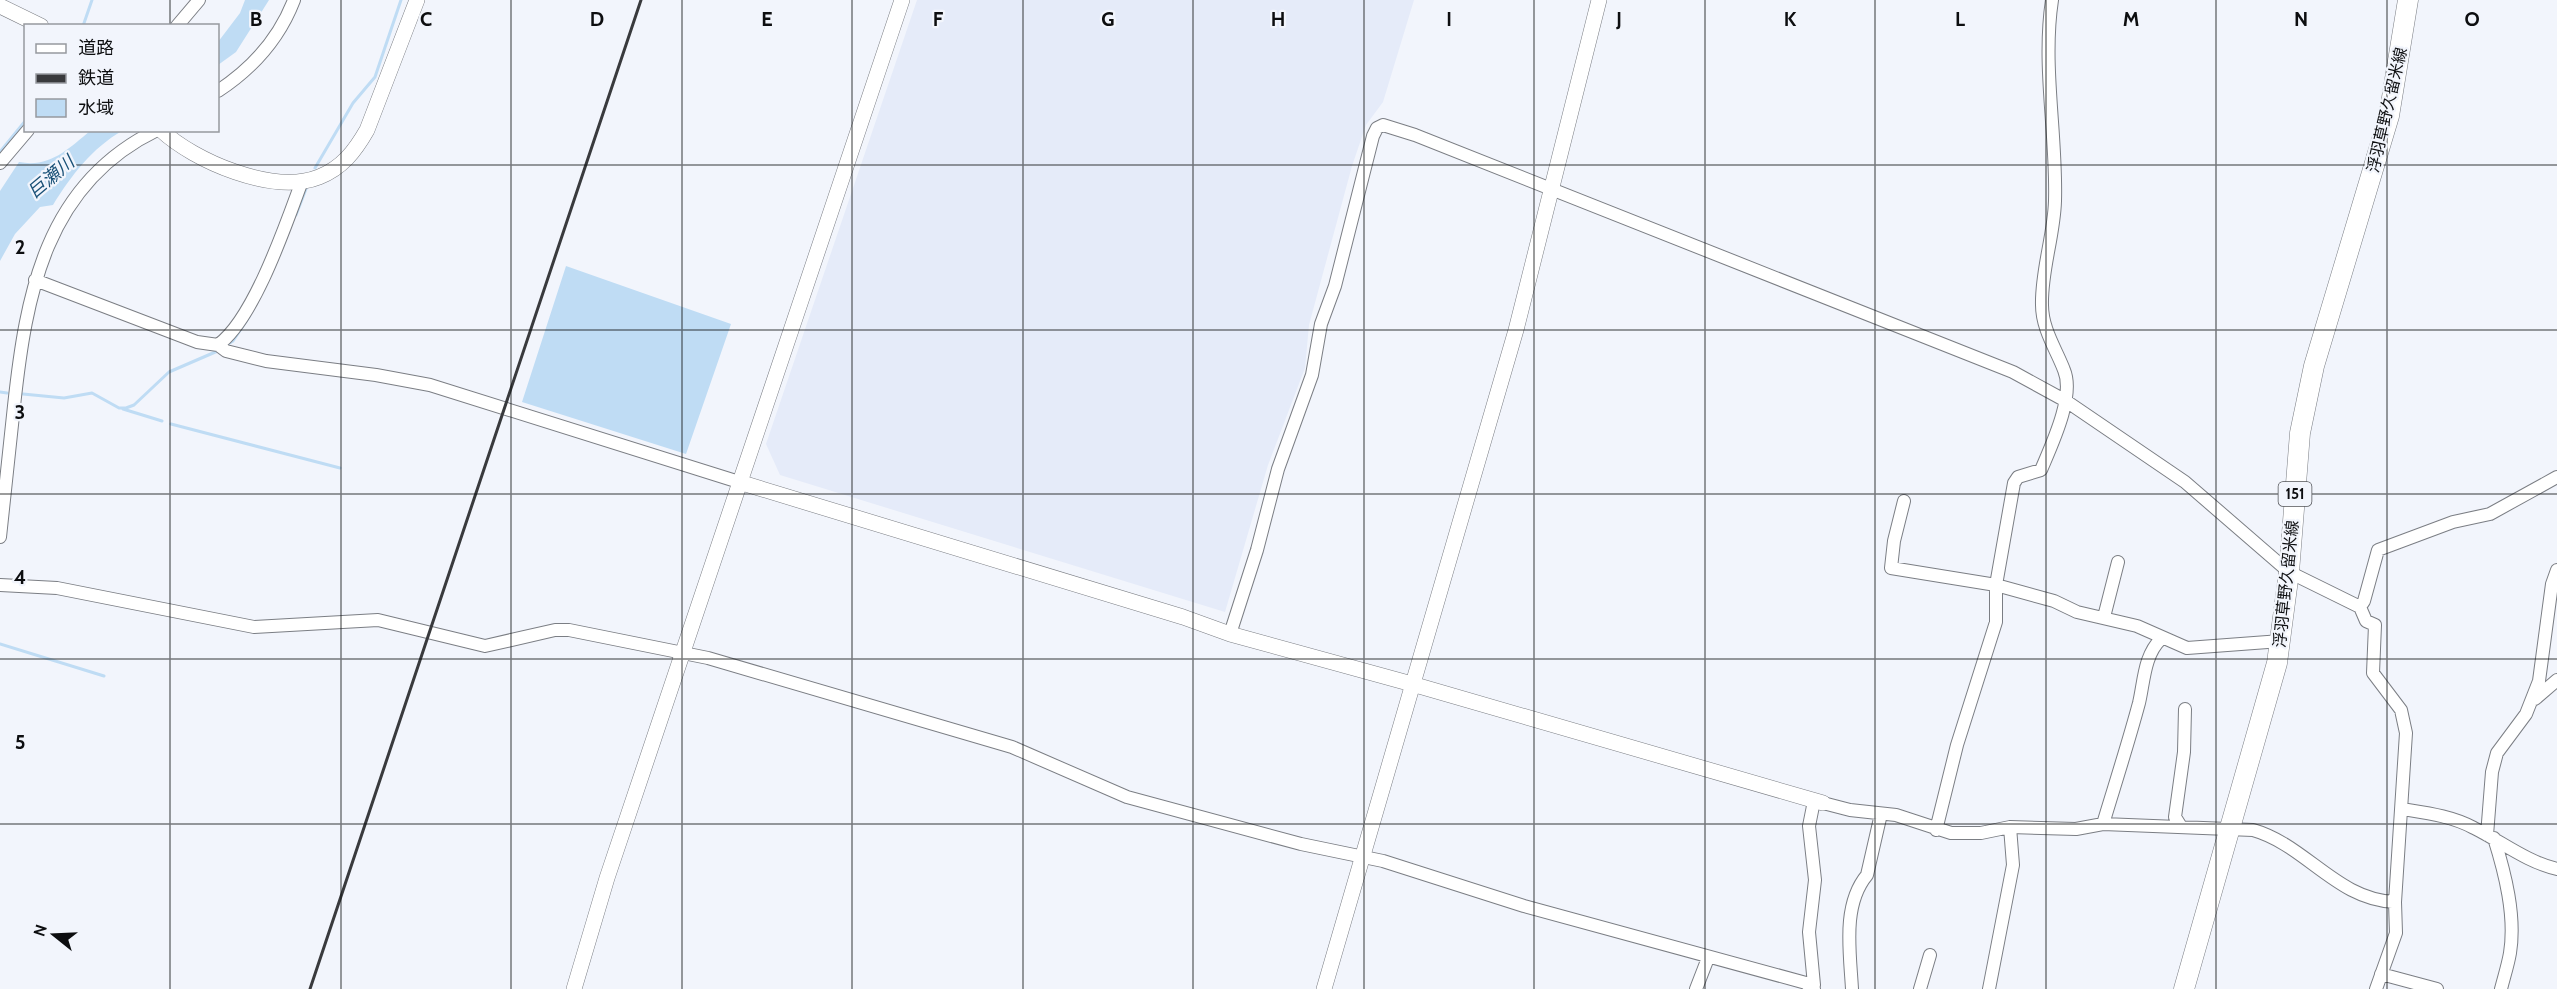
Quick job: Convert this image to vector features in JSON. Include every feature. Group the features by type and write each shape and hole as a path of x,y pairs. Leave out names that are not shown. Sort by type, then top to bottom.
{"main road":[{"name":"浮羽草野久留米線","path":"2184,989 2231,829 2281,641 2304,405 2389,116 2408,0"}],"street":[{"path":"179,24 199,0"},
{"path":"219,90 248,68 268,47 281,30 294,0"},
{"path":"162,132 187,151 222,168 270,179 302,181 333,170 357,149 367,130 417,0"},
{"path":"574,989 607,878 902,0"},
{"path":"1324,989 1516,330 1554,188 1599,0"},
{"path":"1936,830 1957,745 1996,622 1996,585 2014,483 2019,477 2041,470 2068,390 2065,372 2046,330 2041,304 2055,210 2049,42 2052,0"},
{"path":"0,6 37,24"},
{"path":"1230,634 1257,550 1278,469 1312,375 1321,324 1335,286 1377,128 1383,125 1554,188 2013,372 2066,401 2185,482 2289,572 2360,607 2366,621 2375,625 2373,673 2401,710 2406,733 2395,902 2396,933 2376,989"},
{"path":"0,163 26,132"},
{"path":"0,537 25,321 35,280 56,224 74,199 114,157 134,141 154,132"},
{"path":"222,348 251,302 302,181"},
{"path":"35,280 203,344 266,362 376,375 430,385 1172,614 1230,634 1412,684 1819,802 1896,815 1936,830 1981,833 2010,827 2076,829 2103,824 2180,825 2253,830 2269,834 2352,892 2380,902 2395,902"},
{"path":"2360,607 2364,601 2378,550 2453,522 2490,514 2557,477"},
{"path":"1904,501 1894,541 1891,568 1996,585 2054,602 2077,612 2104,616 2137,626 2161,639 2187,648 2281,641"},
{"path":"2104,616 2118,562"},
{"path":"2530,705 2539,681 2552,584 2557,570"},
{"path":"0,585 57,588 254,627 378,620 485,646 555,630 569,630 683,652 1012,747 1127,797 1301,844 1362,857 1708,958 1806,983 1812,989 1814,985 1809,932 1815,880 1809,826 1819,802"},
{"path":"2103,824 2140,700 2144,675 2155,645 2161,639"},
{"path":"2501,989 2510,952 2511,928 2502,862 2491,836 2492,772 2497,753 2530,705 2557,680"},
{"path":"2180,825 2175,817 2184,752 2185,710"},
{"path":"2402,809 2452,819 2491,836 2525,856 2557,869"},
{"path":"1852,989 1850,911 1867,875 1881,814"},
{"path":"1989,989 2013,865 2010,827"},
{"path":"1920,989 1930,955"},
{"path":"1696,989 1708,958"},
{"path":"2381,974 2437,989"}],"shaded area":[{"path":"917,0 1414,0 1383,102 1366,125 1352,166 1309,325 1305,368 1268,465 1225,612 780,475 766,444"}],"water":[{"path":"245,0 269,0 236,52 219,64 219,41 240,13"},
{"name":"巨瀬川","path":"89,132 120,132 83,163 53,205 40,207 15,234 0,261 0,191 19,162 49,160"},
{"path":"566,266 731,324 686,454 522,402"}],"waterway":[{"path":"84,24 92,0"},
{"path":"315,168 353,103 375,77 401,0"},
{"path":"0,152 24,122"},
{"path":"296,215 306,189"},
{"path":"225,346 233,341 249,317"},
{"path":"23,394 64,398 92,393 119,408 126,408 134,405 169,372 220,350"},
{"path":"0,392 7,393"},
{"path":"123,409 162,421"},
{"path":"171,424 340,468"},
{"path":"0,644 104,676"}],"railway":[{"path":"310,989 641,0"}]}
